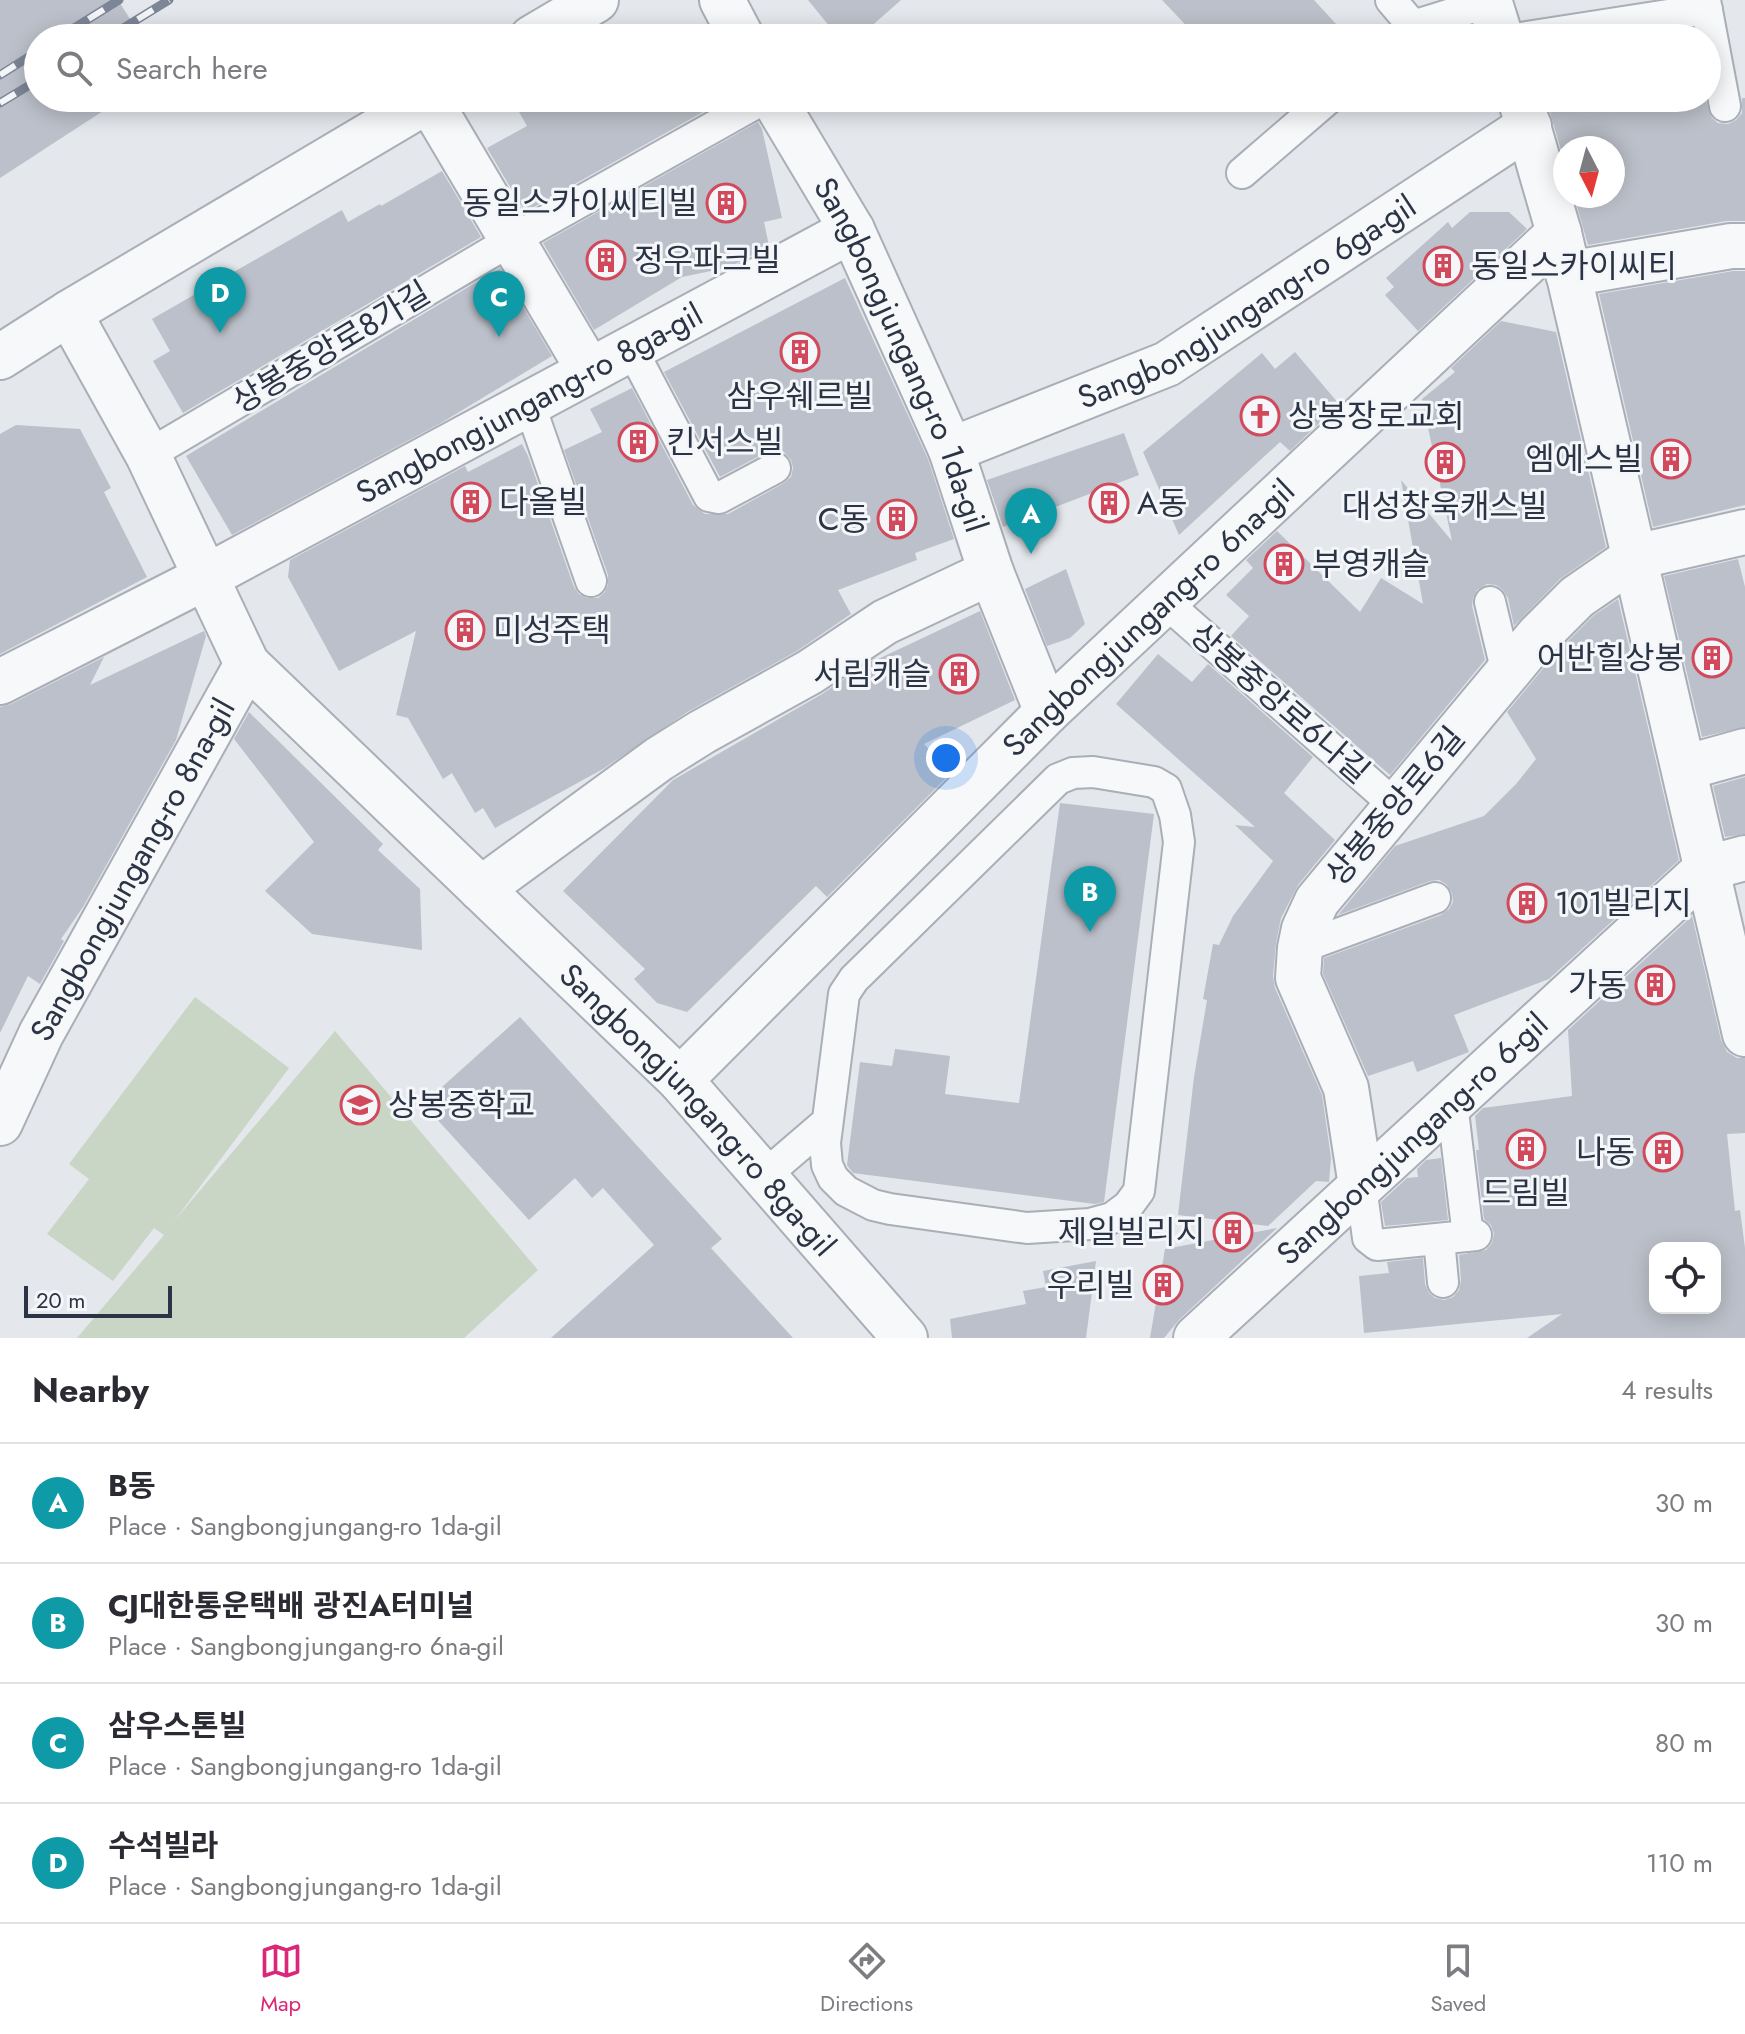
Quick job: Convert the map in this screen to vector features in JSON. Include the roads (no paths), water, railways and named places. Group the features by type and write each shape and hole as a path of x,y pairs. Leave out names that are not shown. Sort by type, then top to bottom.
{"street":[{"path":"556,24 596,0"},
{"path":"722,0 735,24"},
{"path":"0,357 408,112"},
{"path":"438,112 589,370"},
{"name":"Sangbongjungang-ro 1da-gil","path":"781,112 852,230 951,450 991,572 1047,712"},
{"name":"Sangbongjungang-ro 6ga-gil","path":"951,450 1167,364 1525,112 1563,254 1684,768 1726,863"},
{"name":"Sangbongjungang-ro 8ga-gil","path":"0,682 208,576 852,230"},
{"path":"1563,254 1745,246"},
{"name":"Sangbongjungang-ro 6na-gil","path":"680,1080 1047,712 1164,601 1563,254"},
{"name":"Sangbongjungang-ro 8ga-gil","path":"69,313 148,455 208,576 247,664 680,1080 905,1338"},
{"path":"1635,557 1745,532"},
{"name":"상봉중앙로6길","path":"1361,1186 1346,1088 1301,988 1297,969 1304,929 1324,891 1538,636 1577,597 1635,557"},
{"path":"481,889 659,759 702,732 810,672 885,622 991,572"},
{"name":"Sangbongjungang-ro 8na-gil","path":"0,1123 41,1034 247,664"},
{"path":"1684,768 1745,751"},
{"path":"1726,863 1745,1034"},
{"name":"Sangbongjungang-ro 6-gil","path":"1196,1338 1452,1103 1726,863"}],"lane":[{"path":"1391,0 1402,24"},
{"path":"1597,24 1706,4 1710,24"},
{"path":"1443,24 1493,13"},
{"path":"1721,85 1725,106"},
{"name":"상봉중앙로8가길","path":"148,455 512,240 740,112"},
{"path":"1242,173 1313,112"},
{"path":"631,348 709,496 719,498 775,468"},
{"path":"529,403 591,581"},
{"name":"상봉중앙로6나길","path":"1164,601 1396,806"},
{"path":"1490,602 1507,673"},
{"path":"764,1176 827,1122 844,994 874,959 1058,779 1073,773 1093,772 1154,782 1166,789 1175,815 1179,842 1139,1191 1128,1206 1112,1218 1090,1224 1027,1228 873,1205 846,1191 833,1178 827,1165 827,1122"},
{"name":"상봉중앙로6길","path":"1300,948 1435,898"},
{"path":"1443,1282 1461,1237 1452,1103"},
{"name":"상봉중앙로6길","path":"1361,1186 1371,1242 1377,1245 1461,1237"}],"railway":[{"path":"80,24 119,0"},
{"path":"130,24 169,0"},
{"path":"0,75 24,60"},
{"path":"0,103 24,88"}],"place":[{"name":"동일스카이씨티빌","path":"726,203"},
{"name":"정우파크빌","path":"606,260"},
{"name":"동일스카이씨티","path":"1443,266"},
{"name":"수석빌라","path":"220,333"},
{"name":"삼우스톤빌","path":"499,337"},
{"name":"삼우쉐르빌","path":"800,352"},
{"name":"상봉장로교회","path":"1260,416"},
{"name":"킨서스빌","path":"638,442"},
{"name":"엠에스빌","path":"1671,459"},
{"name":"대성창욱캐스빌","path":"1445,462"},
{"name":"다올빌","path":"471,502"},
{"name":"A동","path":"1109,503"},
{"name":"C동","path":"897,519"},
{"name":"B동","path":"1031,554"},
{"name":"부영캐슬","path":"1284,564"},
{"name":"미성주택","path":"465,630"},
{"name":"어반힐상봉","path":"1712,658"},
{"name":"서림캐슬","path":"959,674"},
{"name":"101빌리지","path":"1527,903"},
{"name":"CJ대한통운택배 광진A터미널","path":"1090,932"},
{"name":"가동","path":"1655,985"},
{"name":"상봉중학교","path":"360,1105"},
{"name":"드림빌","path":"1526,1149"},
{"name":"나동","path":"1663,1152"},
{"name":"제일빌리지","path":"1233,1232"},
{"name":"우리빌","path":"1163,1285"}]}
